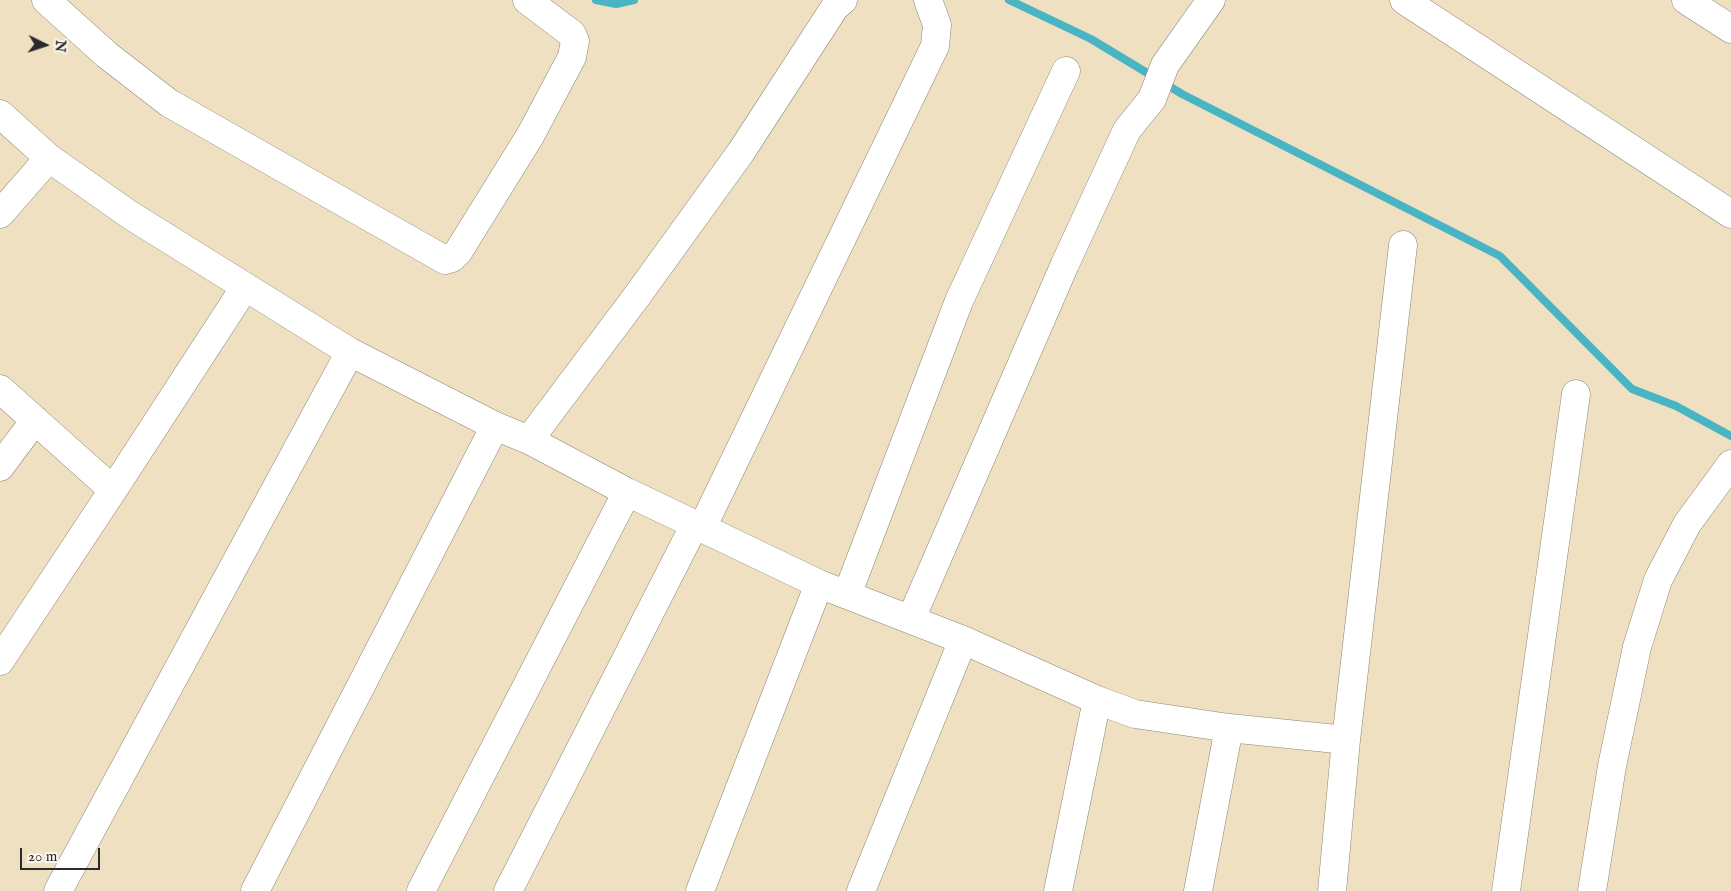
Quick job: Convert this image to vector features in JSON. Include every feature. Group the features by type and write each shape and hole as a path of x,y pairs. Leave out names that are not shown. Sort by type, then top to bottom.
{"street":[{"path":"46,0 107,55 168,103 445,260 452,258 458,252 530,136 572,57 575,41 572,34 527,0"},
{"path":"530,440 741,152 836,7 844,0"},
{"path":"508,891 699,526 935,46 937,25 928,0"},
{"path":"911,620 1065,264 1126,130 1152,99 1165,65 1211,0"},
{"path":"1404,0 1731,214"},
{"path":"1686,0 1731,29"},
{"path":"847,595 959,301 1066,71"},
{"path":"0,114 49,158 130,215 350,352 495,426 530,440 628,492 818,584 963,640 1097,700 1135,714 1229,728 1346,740"},
{"path":"0,214 49,158"},
{"path":"1332,891 1346,740 1404,245"},
{"path":"0,661 244,287"},
{"path":"58,891 350,352"},
{"path":"0,389 113,490"},
{"path":"1506,891 1576,394"},
{"path":"0,467 35,420"},
{"path":"256,891 495,426"},
{"path":"1592,891 1612,766 1637,647 1658,580 1687,524 1731,464"},
{"path":"421,891 628,492"},
{"path":"700,891 818,584"},
{"path":"861,891 963,640"},
{"path":"1058,891 1097,700"},
{"path":"1198,891 1229,728"}],"waterway":[{"path":"596,0 616,4 634,0"},
{"path":"1009,0 1091,39 1182,94 1500,256 1632,389 1676,406 1731,436"}]}
